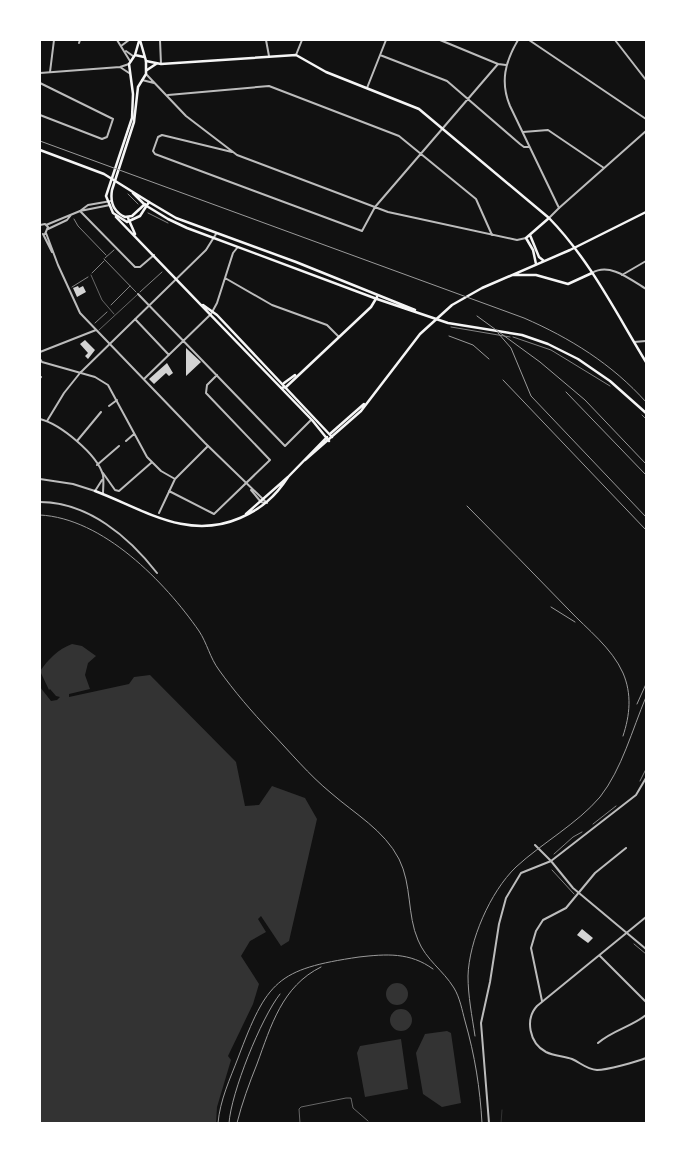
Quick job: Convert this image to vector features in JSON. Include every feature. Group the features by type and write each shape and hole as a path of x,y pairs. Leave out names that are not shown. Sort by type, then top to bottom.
{"main road":[{"path":"139,40 130,62 129,73 133,94 132,118 108,189 109,203 116,217 176,279 285,385 332,437"},
{"path":"109,203 134,122 138,87 146,72 146,61 139,40"},
{"path":"134,55 144,57"},
{"path":"146,61 159,64 296,55 326,72 414,107 549,218 564,233 582,257 646,362"},
{"path":"146,72 159,64"},
{"path":"130,77 135,82 142,81"},
{"path":"40,150 104,174 176,218 418,312"},
{"path":"130,190 146,206 168,219 377,299 444,322 516,334 548,344 578,360 610,381 646,413"},
{"path":"128,222 140,216 149,202"},
{"path":"109,203 127,217 129,230"},
{"path":"127,217 146,206"},
{"path":"305,460 329,441 368,402 431,322 465,297 646,212"},
{"path":"116,217 128,222 135,236"},
{"path":"536,264 533,250 526,238 549,218"},
{"path":"530,235 539,257 544,261"},
{"path":"508,276 536,275 568,284 592,273"},
{"path":"281,388 371,307 378,295"},
{"path":"212,312 312,420 329,441"},
{"path":"241,518 288,477 330,433 368,402"},
{"path":"95,491 153,516 191,526 209,527 241,518 268,503 288,477"}],"street":[{"path":"50,72 54,40"},
{"path":"40,73 120,67 130,62 117,40"},
{"path":"121,46 129,40"},
{"path":"159,64 160,40"},
{"path":"266,40 269,56"},
{"path":"296,55 302,40"},
{"path":"367,88 386,40"},
{"path":"440,40 498,64 506,65"},
{"path":"518,40 506,65 504,88 522,132 559,208"},
{"path":"529,40 646,119"},
{"path":"615,40 646,80"},
{"path":"124,50 134,55"},
{"path":"380,55 447,81 524,148 529,147"},
{"path":"498,64 376,207 362,230 155,154 153,151 158,137 162,135 232,152 376,207 388,212 517,240 526,238"},
{"path":"120,67 129,73"},
{"path":"146,72 186,116 232,152"},
{"path":"142,81 158,85"},
{"path":"40,83 113,119 107,137 102,139 40,116"},
{"path":"168,95 269,86 399,136 479,202 492,235"},
{"path":"522,132 548,130 604,168"},
{"path":"549,218 646,130"},
{"path":"40,220 41,224 46,225 80,211 88,205 109,203"},
{"path":"80,211 138,268 154,255"},
{"path":"71,215 67,220 48,229 43,234 78,310 208,446 250,488 268,503"},
{"path":"46,225 48,229"},
{"path":"48,421 64,393 80,373 206,250 216,234"},
{"path":"144,379 212,312 233,253 238,246"},
{"path":"622,275 646,262"},
{"path":"592,273 606,269 622,275 646,289"},
{"path":"225,278 272,305 327,325 338,337"},
{"path":"139,293 285,446 312,420"},
{"path":"135,319 169,355"},
{"path":"40,352 97,330"},
{"path":"634,342 646,341"},
{"path":"40,359 42,362 102,380 108,385 151,463 175,479"},
{"path":"169,491 214,514 270,460 206,393 207,386 217,375"},
{"path":"109,406 117,400"},
{"path":"77,441 101,412"},
{"path":"40,419 48,421 77,441 118,491 151,463"},
{"path":"126,441 134,434"},
{"path":"97,464 120,446"},
{"path":"158,513 175,479 208,446"},
{"path":"102,472 103,494"},
{"path":"40,479 73,484 95,491 103,478"},
{"path":"250,488 261,502 268,503"},
{"path":"40,502 63,504 104,522 130,542 157,572"},
{"path":"489,1123 481,1023 499,924 506,898 521,873 557,857 636,795 646,778"},
{"path":"535,845 578,892 646,949"},
{"path":"542,1001 531,953 532,938 543,920 566,908 599,869 626,848"},
{"path":"646,918 542,1001 531,1013 529,1028 539,1047 545,1051 596,1070 646,1058"},
{"path":"600,956 646,1002"},
{"path":"542,996 547,997"},
{"path":"598,1042 612,1032 637,1022 646,1015"}],"lane":[{"path":"91,275 102,300 115,315"},
{"path":"97,330 139,293"},
{"path":"300,1123 299,1109 302,1107 346,1098 351,1098 353,1108 368,1121"}],"path":[{"path":"125,190 140,206"},
{"path":"74,219 78,226 107,256"},
{"path":"70,288 91,275 104,259 117,248"},
{"path":"104,259 139,293 164,269"},
{"path":"94,324 108,310 108,307 130,286"},
{"path":"448,326 463,331 517,338 544,347 611,387"},
{"path":"641,413 646,419"},
{"path":"638,786 646,769"},
{"path":"588,828 623,802"},
{"path":"557,857 554,853 585,830"}],"shaded area":[{"path":"72,644 82,646 96,656 88,663 85,675 90,689 69,694 69,697 129,684 134,677 150,675 236,762 245,806 259,805 272,786 305,798 317,819 289,941 281,946 261,916 258,919 266,932 250,941 241,956 259,984 253,1004 228,1056 231,1060 217,1107 216,1123 40,1123 40,687 51,701 57,700 60,697 49,690 40,671 54,655"},
{"path":"393,983 401,983 408,990 408,998 401,1005 393,1005 386,998 386,990"},
{"path":"401,1009 409,1012 412,1020 409,1028 401,1031 393,1028 390,1020 393,1012"},
{"path":"447,1031 451,1033 461,1103 442,1107 423,1094 416,1053 425,1034"},
{"path":"401,1039 408,1089 365,1097 357,1053 360,1046"}],"building":[{"path":"78,286 79,288 83,286 86,292 77,297 73,288"},
{"path":"85,340 95,350 88,359 85,356 88,353 80,344"},
{"path":"186,348 201,362 186,376"},
{"path":"167,363 173,373 169,376 166,373 154,384 149,379"},
{"path":"582,929 593,938 588,943 577,935"}],"waterway":[{"path":"501,1123 502,1110"}],"railway":[{"path":"40,141 524,318 558,334 590,353 633,388 646,402"},
{"path":"477,316 540,362 585,400 646,464"},
{"path":"498,333 511,348 531,396 646,517"},
{"path":"449,336 473,345 489,359"},
{"path":"503,380 646,530"},
{"path":"566,392 646,475"},
{"path":"467,506 599,639 612,655 623,673 628,689 628,712 623,736"},
{"path":"40,515 64,519 87,528 109,540 150,574 185,612 199,631 216,665 250,709 315,779 377,831 393,849 399,859 406,879 412,920 421,947 450,982 459,1000 474,1059 482,1123"},
{"path":"551,607 575,622"},
{"path":"637,704 646,684"},
{"path":"475,1036 470,1006 469,962 477,933 490,903 516,867 581,816 600,797 621,762 646,697"},
{"path":"218,1123 226,1090 248,1032 267,995 279,983 292,974 310,967 369,956 407,957 424,963 433,969"},
{"path":"237,1123 267,1035 280,1008 287,996 297,985 321,967"},
{"path":"229,1123 235,1094 248,1056 264,1020 280,994"}]}
